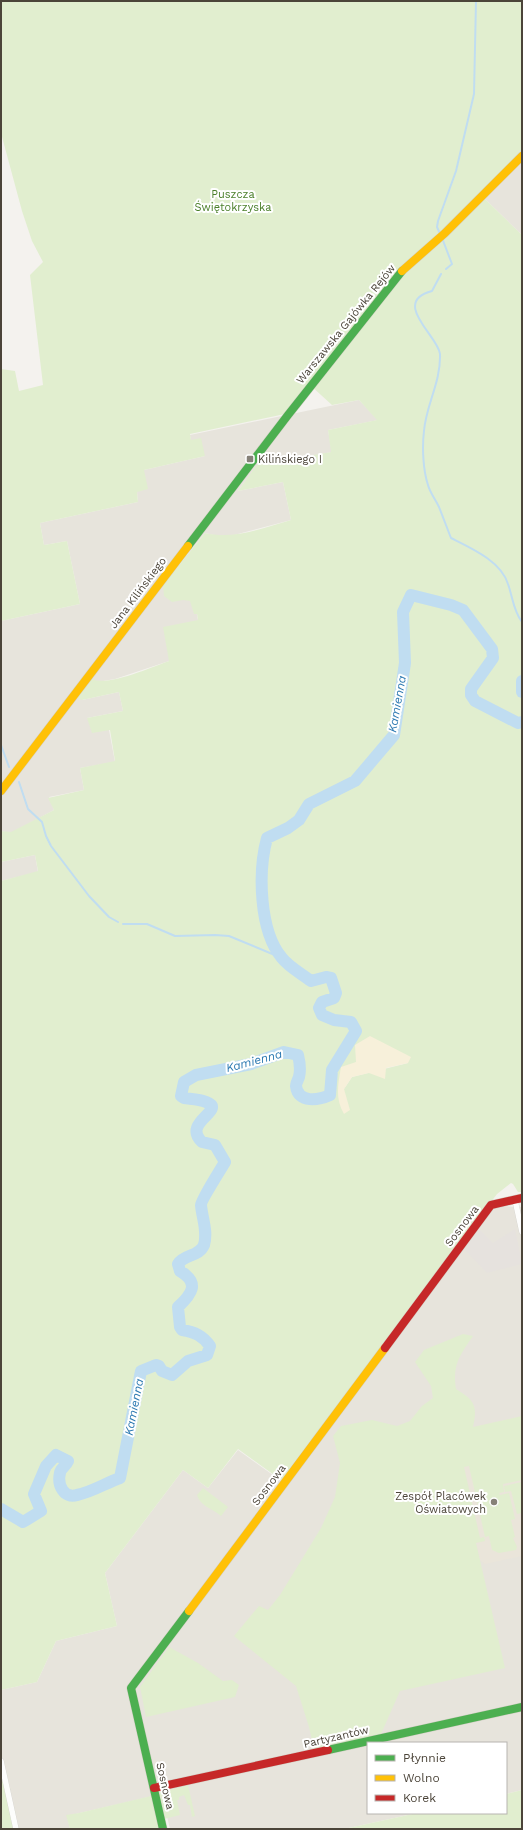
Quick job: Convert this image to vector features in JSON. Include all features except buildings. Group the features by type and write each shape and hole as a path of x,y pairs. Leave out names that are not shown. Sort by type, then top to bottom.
{"street":[{"name":"Warszawska Gajówka Rejów","path":"293,409 402,271 438,240 522,156"},
{"name":"Jana Kilińskiego","path":"1,791 293,409"},
{"path":"518,1199 522,1232"},
{"name":"Sosnowa","path":"163,1829 131,1688 491,1205 518,1199"},
{"name":"Partyzantów","path":"154,1788 522,1707"},
{"path":"1,1761 16,1829"}],"shaded area":[{"path":"522,161 522,235 485,199"},
{"path":"359,400 378,420 328,430 332,452 257,466 238,491 283,482 291,520 234,535 218,536 205,533 163,584 190,579 198,620 169,661 115,679 97,682 82,700 119,692 123,711 87,718 109,730 115,762 80,768 84,790 49,797 54,810 11,833 1,831 1,621 80,604 67,541 44,545 40,523 138,502 137,492 144,470 205,456 191,440 190,435"},
{"path":"35,855 38,872 1,881 1,862"},
{"path":"492,1206 522,1207 522,1790 507,1794 507,1742 367,1742 367,1814 412,1814 344,1829 170,1829 161,1791 149,1797 67,1816 70,1829 17,1829 1,1757 1,1690 37,1682 56,1641 117,1626 105,1573 183,1470 208,1488 238,1450 284,1483"},
{"path":"479,1229 493,1243 515,1229 522,1264 487,1273 464,1249"},
{"name":"Zespół Placówek Oświatowych","path":"522,1416 522,1556 485,1564 480,1560 451,1432"}],"green space":[{"name":"Puszcza Świętokrzyska","path":"1,1 522,1 522,161 485,199 522,235 522,1192 518,1192 511,1183 497,1194 281,1480 238,1449 208,1488 183,1470 105,1573 117,1626 56,1641 37,1682 1,1690 1,881 38,871 35,855 1,862 1,831 11,832 54,810 48,798 84,790 80,768 115,761 110,730 92,733 87,718 123,711 119,692 82,700 76,698 92,679 99,681 118,678 169,661 163,627 198,620 197,614 194,614 190,601 183,600 172,602 164,596 163,585 205,533 216,535 238,534 291,520 283,482 238,491 257,465 331,452 328,430 377,420 359,400 332,405 310,385 285,414 190,434 191,440 201,438 205,456 144,470 148,489 137,492 138,502 40,523 44,545 67,541 80,604 1,621 1,369 15,371 19,391 43,385 30,275 43,262 32,241 22,211 1,133","holes":["356,1062 408,1063 352,1077 344,1089"]},
{"path":"463,1334 473,1336 458,1361 455,1381 456,1389 471,1400 475,1408 473,1427 522,1416 522,1480 503,1484 504,1492 499,1493 500,1495 509,1493 515,1519 511,1520 515,1537 513,1538 517,1547 516,1550 499,1553 492,1550 489,1536 485,1537 469,1466 464,1467 480,1538 484,1537 485,1541 476,1543 505,1668 400,1691 381,1734 314,1749 309,1727 296,1686 234,1636 259,1606 268,1610 280,1595 321,1528 335,1497 340,1463 333,1436 341,1426 372,1420 397,1426 410,1421 422,1406 433,1398 431,1386 415,1362 424,1350"},
{"path":"522,1482 522,1513 517,1514 511,1491 505,1492 504,1486"},
{"path":"203,1488 228,1507 221,1516 204,1505 199,1499 197,1495"},
{"path":"169,1647 198,1663 223,1681 232,1680 239,1685 235,1697 146,1717 140,1687"},
{"path":"1,1767 15,1829 1,1829"},
{"path":"188,1785 195,1816 192,1817 190,1805 188,1805 184,1795 179,1797 179,1800 177,1800 180,1815 164,1819 159,1791 161,1789 162,1792"},
{"path":"522,1790 522,1829 344,1829 412,1814 507,1814 507,1794"},
{"path":"151,1796 160,1829 70,1829 66,1815"}],"sand":[{"path":"370,1036 411,1057 408,1063 386,1068 385,1079 369,1073 352,1077 344,1089 350,1110 344,1114 338,1097 341,1067 356,1062 355,1045"}],"waterway":[{"path":"440,234 437,227 438,221 456,171 474,94 476,1"},
{"path":"442,238 452,264 446,269"},
{"path":"441,274 432,291 420,296 415,303 416,311 420,320 438,347 440,354 440,364 436,384 425,421 423,458 426,479 451,538 484,556 499,569 508,584 515,608 522,622"},
{"name":"Kamienna","path":"1,1509 23,1522 41,1511 34,1494 46,1466 56,1455 68,1461 61,1470 59,1478 62,1490 68,1495 72,1496 83,1494 120,1478 141,1371 156,1365 159,1366 162,1371 172,1375 188,1361 207,1355 210,1346 195,1333 182,1330 180,1327 178,1307 187,1298 192,1289 192,1284 186,1275 180,1271 178,1264 184,1258 199,1252 204,1245 205,1230 201,1205 225,1162 215,1145 202,1142 197,1135 197,1128 212,1109 211,1105 203,1101 184,1098 181,1096 184,1082 196,1075 251,1064 284,1052 298,1055 300,1071 296,1086 301,1096 315,1099 330,1095 332,1070 356,1031 351,1022 334,1020 322,1015 319,1008 322,1002 334,998 336,993 331,978 326,977 311,981 285,961 274,946 265,917 262,900 262,867 264,852 267,838 288,828 299,820 309,804 355,781 394,735 405,663 403,612 411,595 451,605 463,610 492,649 493,658 471,689 471,695 475,701 518,723 522,722"},
{"name":"Kamienna","path":"522,681 522,692"},
{"path":"1,745 9,767"},
{"path":"19,782 28,809 42,822 51,846 89,896 109,917 118,922"},
{"path":"123,924 147,924 175,936 229,936 282,958"}],"traffic: fast":[{"path":"188,546 288,415 402,271"},
{"path":"163,1829 131,1688 189,1611"},
{"path":"328,1750 522,1707"}],"traffic: slow":[{"path":"402,271 445,233 522,156"},
{"path":"1,791 188,546"},
{"path":"189,1611 385,1348"}],"traffic: jam":[{"path":"385,1348 491,1205 522,1198"},
{"path":"154,1788 328,1750"}],"place":[{"name":"Kilińskiego I","path":"250,459"},
{"name":"Zespół Placówek Oświatowych","path":"494,1502"}]}
